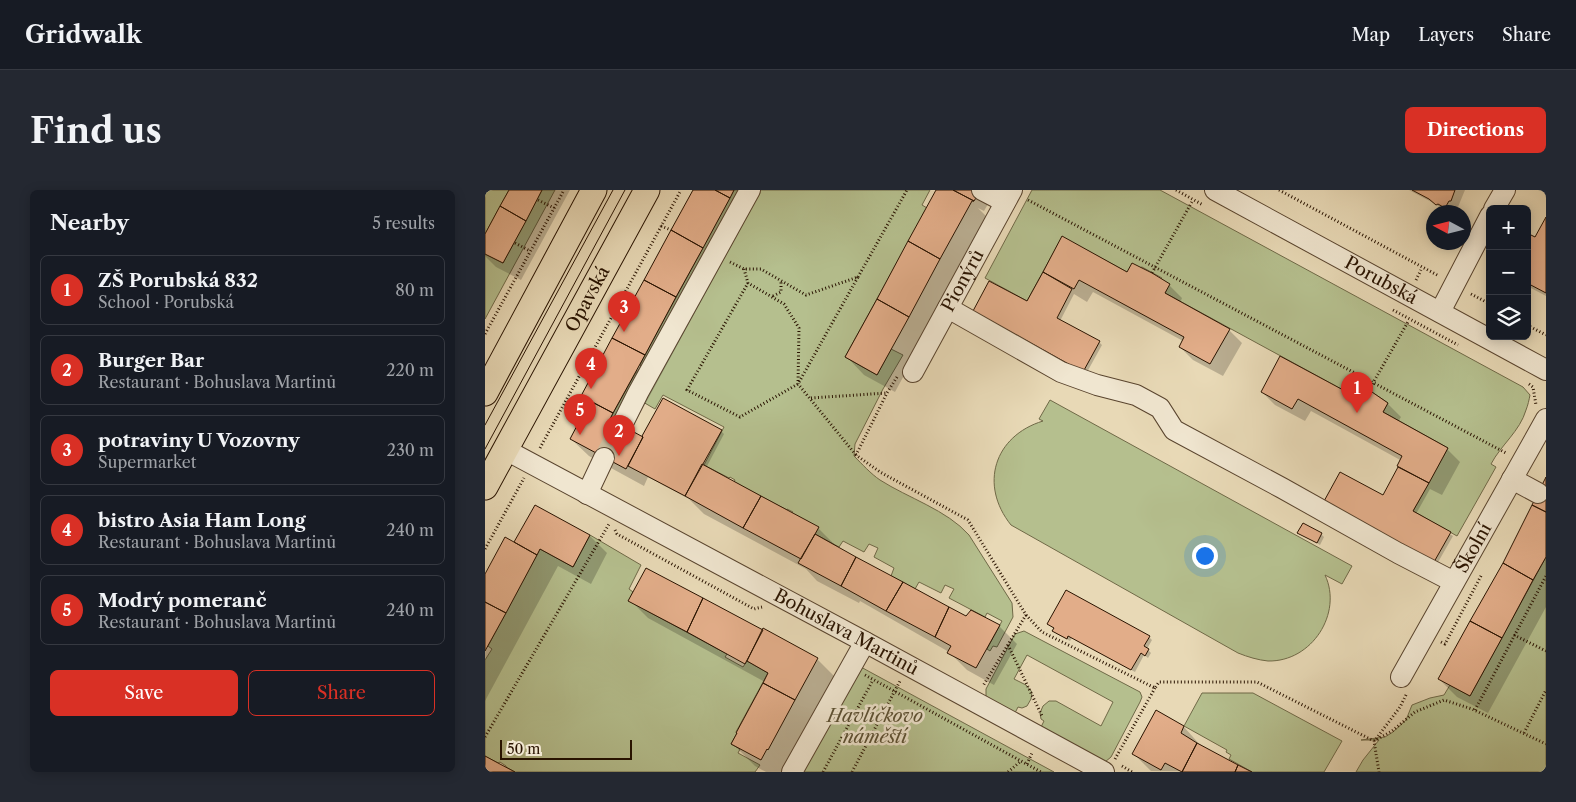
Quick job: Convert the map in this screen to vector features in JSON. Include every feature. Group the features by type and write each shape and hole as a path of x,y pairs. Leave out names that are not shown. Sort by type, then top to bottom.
{"main road":[{"path":"485,393 594,190"},
{"name":"Opavská","path":"485,487 647,190"}],"street":[{"path":"622,425 750,190"},
{"path":"982,190 1013,196"},
{"name":"Porubská","path":"1215,190 1546,370"},
{"path":"1496,205 1505,190"},
{"name":"Pionýrů","path":"906,373 948,308 1013,196"},
{"path":"1440,312 1486,224"},
{"path":"948,308 1061,372 1097,385 1136,395 1160,408 1174,430 1454,582"},
{"name":"Školní","path":"1401,677 1512,479 1539,416"},
{"name":"Bohuslava Martinů","path":"506,450 909,666 1109,767"},
{"path":"587,494 604,458"},
{"path":"1512,479 1538,493"},
{"path":"792,772 865,642"}],"path":[{"path":"485,334 564,190"},
{"path":"485,549 681,190"},
{"path":"749,283 687,390 740,417 798,384 907,190"},
{"path":"1279,190 1446,280"},
{"path":"1013,196 1155,268 1508,454 1512,447"},
{"path":"538,200 554,208"},
{"path":"1152,273 1193,200"},
{"path":"661,226 671,230"},
{"path":"515,243 530,251"},
{"path":"858,277 806,295 761,269 744,269 749,283 785,304 799,328 798,384 856,455 880,472 967,520 1026,616 1042,632 1155,688"},
{"path":"772,296 781,292 781,280"},
{"path":"1463,290 1486,302"},
{"path":"1369,390 1409,320"},
{"path":"485,327 490,326"},
{"path":"1531,326 1546,335"},
{"path":"1431,332 1466,350"},
{"path":"856,455 887,393 906,373"},
{"path":"1526,382 1533,387 1539,416"},
{"path":"810,398 887,393"},
{"path":"485,737 611,521 617,534 753,609 768,606"},
{"path":"1475,710 1546,576"},
{"path":"980,690 1026,616"},
{"path":"1514,635 1546,651"},
{"path":"1008,644 1046,724"},
{"path":"852,772 909,666"},
{"path":"851,667 1021,761 1033,770 1041,772"},
{"path":"823,772 873,680"},
{"path":"1109,767 1159,682 1257,682 1374,742"},
{"path":"1524,733 1546,690"},
{"path":"1374,742 1392,731 1415,712 1444,700 1475,710 1546,744"},
{"path":"1374,742 1379,772"},
{"path":"1008,772 1021,761"}],"green space":[{"path":"485,190 509,190 485,234"},
{"path":"542,190 555,190 485,319 485,254 503,263"},
{"path":"734,190 930,190 922,205 927,208 845,357 877,375 891,349 903,355 855,444 854,456 880,480 939,511 969,535 1012,603 1013,617 997,647 993,646 990,651 987,649 1002,621 987,613 985,617 949,598 954,589 945,585 941,593 919,582 915,589 891,576 894,568 874,557 878,548 869,544 864,552 843,541 839,547 815,534 818,528 793,512 734,482 735,480 730,477 704,465 724,427 663,395 655,409 643,402 618,421 611,417 641,366 645,355"},
{"path":"1032,190 1160,190 1523,387 1530,395 1523,418 1491,464 1496,467 1457,536 1413,511 1448,448 1383,412 1388,403 1369,390 1350,382 1345,391 1165,293 1169,284 1142,267 1127,272 1062,237 1027,301 985,278"},
{"path":"1050,400 1352,566 1342,584 1325,575 1330,590 1330,605 1320,633 1298,653 1284,659 1264,661 1238,653 1011,525 1001,510 996,494 994,478 997,464 1003,450 1013,438 1026,428 1043,421 1039,419"},
{"path":"590,535 641,565 629,589 633,592 629,601 727,654 725,657 743,667 747,661 768,673 731,744 740,749 738,753 760,765 755,772 515,772 500,762 498,763 485,756 485,660 492,649 488,646 540,549 573,567"},
{"path":"1546,557 1546,772 1356,772 1379,740 1361,740 1385,737 1393,732 1406,720 1412,705 1444,695 1450,685 1470,696"},
{"path":"1024,631 1140,692 1142,697 1140,702 1111,757 1105,762 1041,727 1044,721 1041,719 1040,713 1043,706 1049,701 1056,701 1101,726 1113,702 1027,655 1014,679 1026,685 1032,692 1027,706 1018,707 1015,713 986,697 986,689 1015,634"},
{"name":"Havlíčkovo náměstí","path":"859,666 1054,772 799,772"},
{"path":"1202,693 1253,693 1342,741 1324,772 1252,772 1229,759 1231,755 1226,752 1227,750 1184,726"}],"building":[{"path":"509,190 542,190 526,221 500,206"},
{"path":"693,190 715,190 730,198 703,248 671,230"},
{"path":"715,190 734,190 730,198"},
{"path":"936,190 953,190 974,201 972,201 940,259 908,241"},
{"path":"953,190 981,190 974,201"},
{"path":"1412,190 1455,190 1451,201 1447,205 1436,205"},
{"path":"500,206 526,221 503,263 485,254 485,234"},
{"path":"1546,217 1546,293 1531,285 1531,235 1535,237"},
{"path":"671,230 703,248 676,297 644,280"},
{"path":"1062,236 1127,272 1132,263 1152,273 1170,284 1165,293 1230,329 1210,364 1179,347 1184,337 1079,280 1074,289 1043,272"},
{"path":"908,241 940,259 909,317 877,299"},
{"path":"1043,272 1072,289 1057,318 1100,341 1083,372 973,311 989,281 1027,301"},
{"path":"644,280 676,297 645,355 612,338"},
{"path":"877,299 909,317 877,375 845,357"},
{"path":"612,338 645,355 613,413 581,396"},
{"path":"1280,356 1345,391 1350,382 1369,390 1388,403 1383,412 1448,448 1429,483 1397,466 1402,456 1298,399 1292,409 1261,392"},
{"path":"663,398 722,430 685,496 628,466"},
{"path":"590,401 613,413 610,419 643,437 626,469 570,439"},
{"path":"702,464 761,496 743,528 685,496"},
{"path":"1398,467 1429,483 1413,511 1451,532 1434,562 1323,503 1340,472 1383,495"},
{"path":"1546,477 1546,512 1532,505"},
{"path":"761,496 819,527 801,559 743,528"},
{"path":"535,505 590,535 573,567 540,549 537,555 514,542"},
{"path":"1532,505 1546,512 1546,557 1533,580 1503,563"},
{"path":"1303,523 1322,533 1317,543 1297,533"},
{"path":"815,534 856,557 841,586 798,563"},
{"path":"505,537 537,555 506,613 485,602 485,574"},
{"path":"856,557 903,582 886,611 841,586"},
{"path":"1503,563 1533,580 1502,638 1470,621"},
{"path":"646,568 703,598 687,632 628,601"},
{"path":"903,582 949,607 935,637 886,611"},
{"path":"1066,590 1150,636 1144,646 1149,649 1145,656 1141,653 1131,670 1068,636 1067,639 1052,631 1054,628 1047,624"},
{"path":"703,598 763,630 745,664 687,632"},
{"path":"485,602 506,613 485,651"},
{"path":"949,607 966,616 971,610 1000,625 976,668 947,653 951,646 935,637"},
{"path":"1470,621 1502,638 1470,696 1438,679"},
{"path":"763,628 818,658 795,700 763,683 768,673 747,661"},
{"path":"763,683 795,700 761,760 731,744"},
{"path":"1156,710 1184,726 1181,733 1197,743 1182,772 1165,763 1161,770 1132,754"},
{"path":"1197,743 1238,765 1235,772 1182,772"},
{"path":"485,756 498,763 515,772 485,772"},
{"path":"1238,765 1252,772 1235,772"}],"tunnel":[{"path":"604,458 622,425"}],"tram line":[{"path":"485,425 613,190"},
{"path":"485,449 625,190"}],"place":[{"name":"potraviny U Vozovny","path":"624,332"},
{"name":"bistro Asia Ham Long","path":"591,389"},
{"name":"ZŠ Porubská 832","path":"1357,413"},
{"name":"Modrý pomeranč","path":"580,435"},
{"name":"Burger Bar","path":"619,456"}]}
